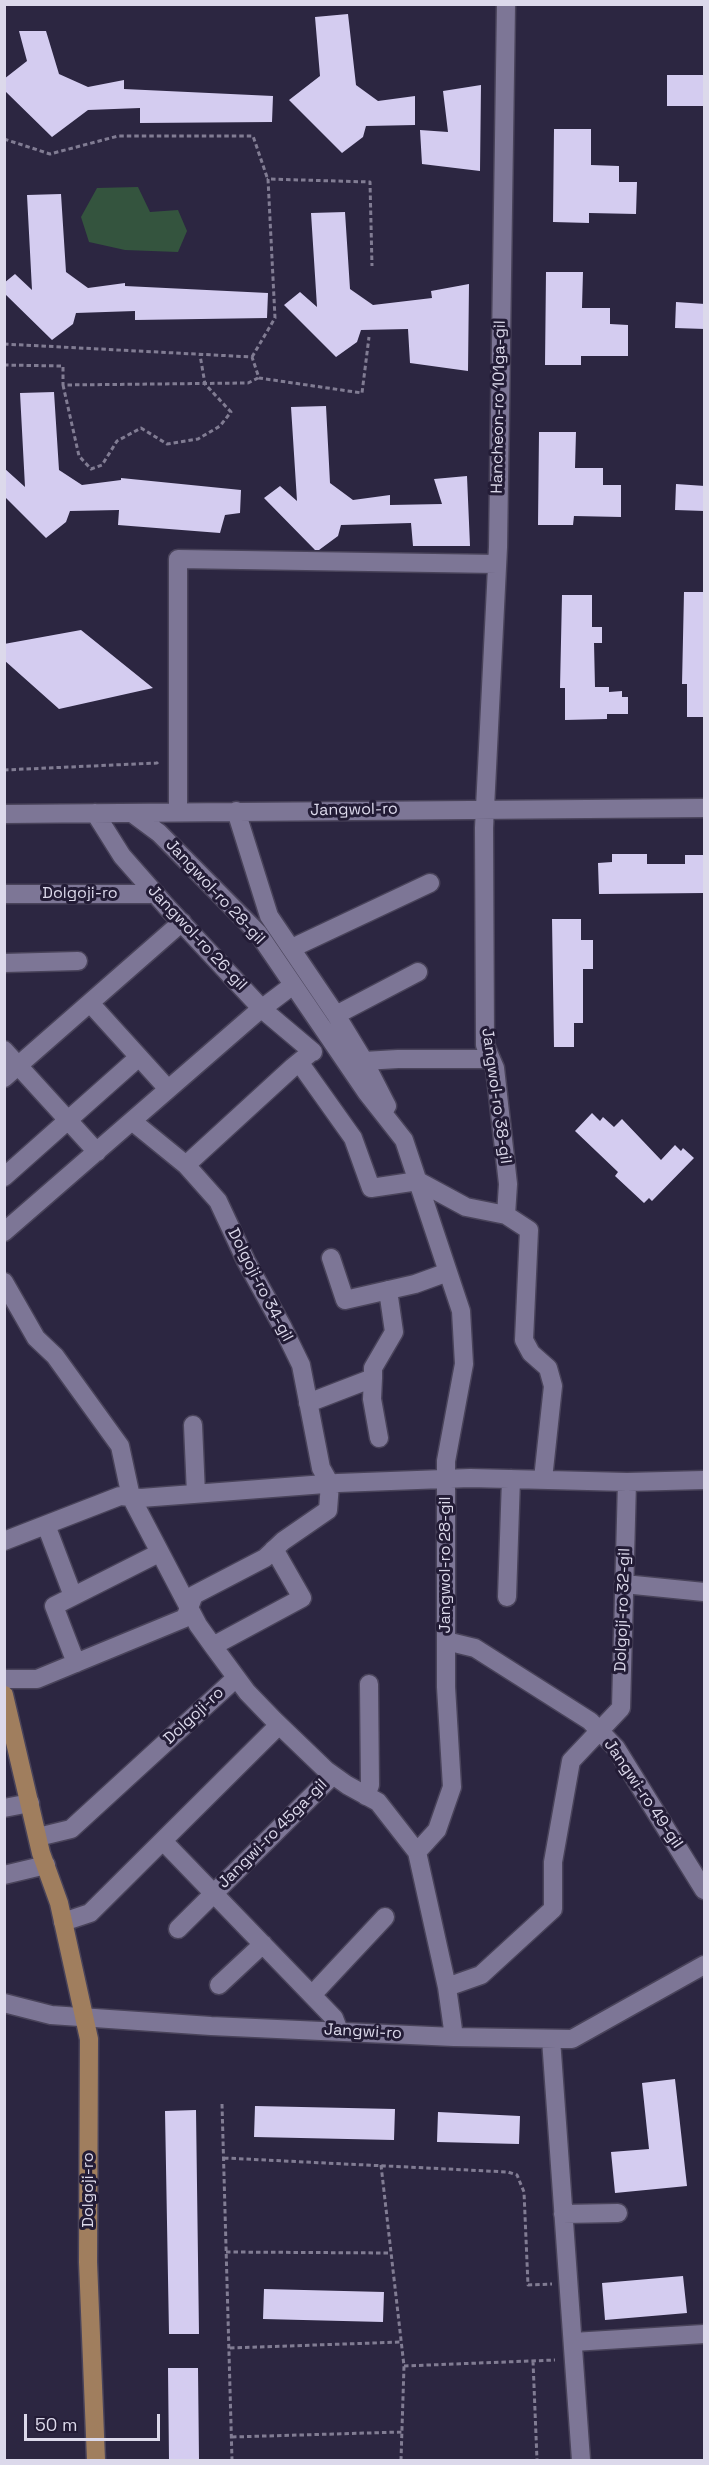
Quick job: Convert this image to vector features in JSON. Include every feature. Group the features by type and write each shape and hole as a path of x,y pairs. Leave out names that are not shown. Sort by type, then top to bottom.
{"main road":[{"name":"Dolgoji-ro","path":"4,1695 38,1837 60,1903 88,2039 88,2262 96,2460"}],"street":[{"name":"Hancheon-ro 101ga-gil","path":"484,808 497,564 506,4"},
{"path":"178,812 178,559 497,564"},
{"name":"Jangwol-ro","path":"4,814 484,808 705,808"},
{"name":"Jangwol-ro 38-gil","path":"484,808 485,1045 495,1068 508,1184 506,1215"},
{"path":"236,811 269,916 364,1061 404,1140"},
{"name":"Jangwol-ro 26-gil","path":"95,813 122,856 306,1057 353,1138 371,1188 418,1181"},
{"name":"Jangwol-ro 28-gil","path":"132,813 159,833 258,933 367,1094 404,1140 461,1311 464,1364 446,1461 446,1687 452,1787 437,1830 417,1852"},
{"path":"292,948 430,883"},
{"name":"Dolgoji-ro","path":"4,894 156,894"},
{"path":"11,1072 182,922"},
{"path":"4,963 78,962"},
{"path":"336,1015 418,972"},
{"path":"4,1232 168,1089 293,985"},
{"path":"90,1003 168,1089"},
{"path":"186,1166 306,1057 329,1039"},
{"path":"4,1050 11,1072 69,1121 97,1152"},
{"path":"4,1177 139,1057"},
{"path":"364,1061 490,1059"},
{"name":"Dolgoji-ro 34-gil","path":"132,1121 186,1166 218,1201 246,1261 301,1365 321,1468 330,1484"},
{"path":"418,1181 466,1207 506,1215 529,1230 524,1340 531,1353 548,1368 553,1386 543,1479"},
{"path":"332,1258 345,1300 448,1272"},
{"path":"4,1282 36,1338 55,1356 120,1446 131,1497"},
{"path":"379,1438 372,1399 373,1368 394,1332 388,1290"},
{"path":"308,1403 373,1378"},
{"path":"193,1425 196,1494"},
{"path":"507,1597 511,1479"},
{"path":"4,1541 120,1496 141,1498 330,1484 446,1480 543,1479 627,1482 705,1480"},
{"name":"Dolgoji-ro 32-gil","path":"447,1987 481,1975 553,1909 553,1863 571,1761 621,1708 627,1482"},
{"path":"4,1679 37,1679 185,1618 194,1595 265,1558 283,1541 328,1510 330,1484"},
{"name":"Jangwi-ro 45ga-gil","path":"131,1497 189,1607 213,1646 247,1692 279,1725 333,1774 378,1802 417,1852"},
{"path":"46,1525 73,1596"},
{"path":"213,1646 302,1598 274,1549"},
{"path":"76,1663 54,1606 159,1552"},
{"path":"624,1584 705,1592"},
{"name":"Jangwi-ro 49-gil","path":"446,1641 475,1648 582,1715 600,1731 616,1748 705,1890"},
{"name":"Dolgoji-ro","path":"38,1837 71,1829 236,1678"},
{"path":"366,1796 370,1785 369,1684"},
{"path":"63,1922 90,1913 279,1725"},
{"name":"Jangwi-ro 45ga-gil","path":"178,1929 333,1774"},
{"path":"4,1808 30,1803"},
{"path":"163,1841 334,2018 339,2031"},
{"path":"417,1852 447,1987 454,2037"},
{"path":"4,1875 46,1865"},
{"path":"312,1995 385,1917"},
{"path":"219,1985 263,1944"},
{"name":"Jangwi-ro","path":"4,2003 51,2015 454,2037 572,2039 705,1965"},
{"path":"551,2038 581,2460"},
{"path":"563,2214 618,2213"},
{"path":"573,2350 705,2334"}],"path":[{"path":"4,139 50,154 118,136 253,136 268,179 275,318 252,357 259,378"},
{"path":"268,179 370,182 372,266"},
{"path":"63,385 248,383 259,378 362,393 369,337"},
{"path":"4,344 252,357"},
{"path":"4,365 63,366 63,385 80,456 92,469 102,465 117,441 141,428 167,444 198,439 220,426 231,412 205,384 200,355"},
{"path":"4,770 158,763 178,742"},
{"path":"222,2104 232,2460"},
{"path":"224,2157 508,2172 517,2175 524,2192 528,2285 568,2284"},
{"path":"381,2165 404,2366 401,2460"},
{"path":"226,2252 391,2253"},
{"path":"229,2349 402,2342"},
{"path":"404,2366 533,2361 573,2350"},
{"path":"533,2361 537,2460"},
{"path":"232,2437 402,2432"}],"green space":[{"path":"138,187 150,212 178,210 187,231 178,252 125,250 89,242 81,217 97,188"}],"building":[{"path":"348,14 356,85 378,101 415,96 415,125 366,126 363,137 342,153 289,100 320,76 315,17"},
{"path":"19,31 46,31 59,74 88,87 124,80 124,89 273,96 272,122 140,123 140,108 88,110 52,137 4,90 4,79 27,61"},
{"path":"667,75 705,75 705,106 667,106"},
{"path":"481,85 480,171 422,164 420,130 448,132 443,91"},
{"path":"554,129 591,129 591,165 619,166 619,182 637,182 636,214 589,213 589,223 553,222"},
{"path":"61,194 66,272 88,288 125,283 125,286 268,293 267,318 135,320 135,311 76,313 73,324 52,340 4,293 4,283 15,274 32,290 27,195"},
{"path":"345,212 350,289 373,305 432,298 431,291 469,284 468,371 410,363 408,329 361,330 357,342 336,357 284,305 300,292 317,307 311,213"},
{"path":"546,272 583,272 582,308 610,308 610,324 628,325 628,356 581,356 581,365 545,365"},
{"path":"676,302 705,304 705,329 675,328"},
{"path":"54,392 59,470 82,485 121,480 121,478 241,490 240,513 225,515 220,533 118,525 119,510 70,511 66,522 46,538 4,496 4,468 25,487 20,393"},
{"path":"326,406 330,483 353,500 390,495 390,505 442,504 434,479 467,476 470,546 413,546 411,523 341,525 338,536 319,550 315,550 264,498 280,486 297,501 291,407"},
{"path":"539,432 576,432 575,468 603,468 603,485 621,485 621,517 574,516 573,525 538,525"},
{"path":"676,484 705,486 705,511 675,510"},
{"path":"684,592 705,592 703,717 687,717 687,684 682,684"},
{"path":"562,595 592,595 592,627 602,627 602,643 594,643 595,687 609,687 609,692 622,691 622,697 628,697 628,714 607,714 607,719 565,720 565,688 560,688"},
{"path":"81,630 153,688 59,709 4,660 4,644"},
{"path":"612,854 647,854 647,864 685,864 685,855 705,855 705,893 599,894 598,863 612,862"},
{"path":"552,919 581,919 581,940 593,940 593,969 583,969 583,1023 574,1023 574,1047 554,1047"},
{"path":"592,1113 600,1121 603,1117 614,1127 622,1119 661,1160 675,1145 681,1151 683,1148 694,1158 652,1201 649,1198 644,1203 615,1176 618,1172 575,1131"},
{"path":"675,2079 687,2186 615,2193 611,2152 649,2149 642,2083"},
{"path":"255,2106 395,2109 394,2140 254,2137"},
{"path":"196,2110 199,2334 169,2334 165,2111"},
{"path":"438,2112 520,2116 519,2144 437,2142"},
{"path":"683,2276 687,2313 605,2320 602,2283"},
{"path":"264,2289 384,2292 383,2322 263,2319"},
{"path":"168,2368 198,2368 199,2460 169,2460"}]}
